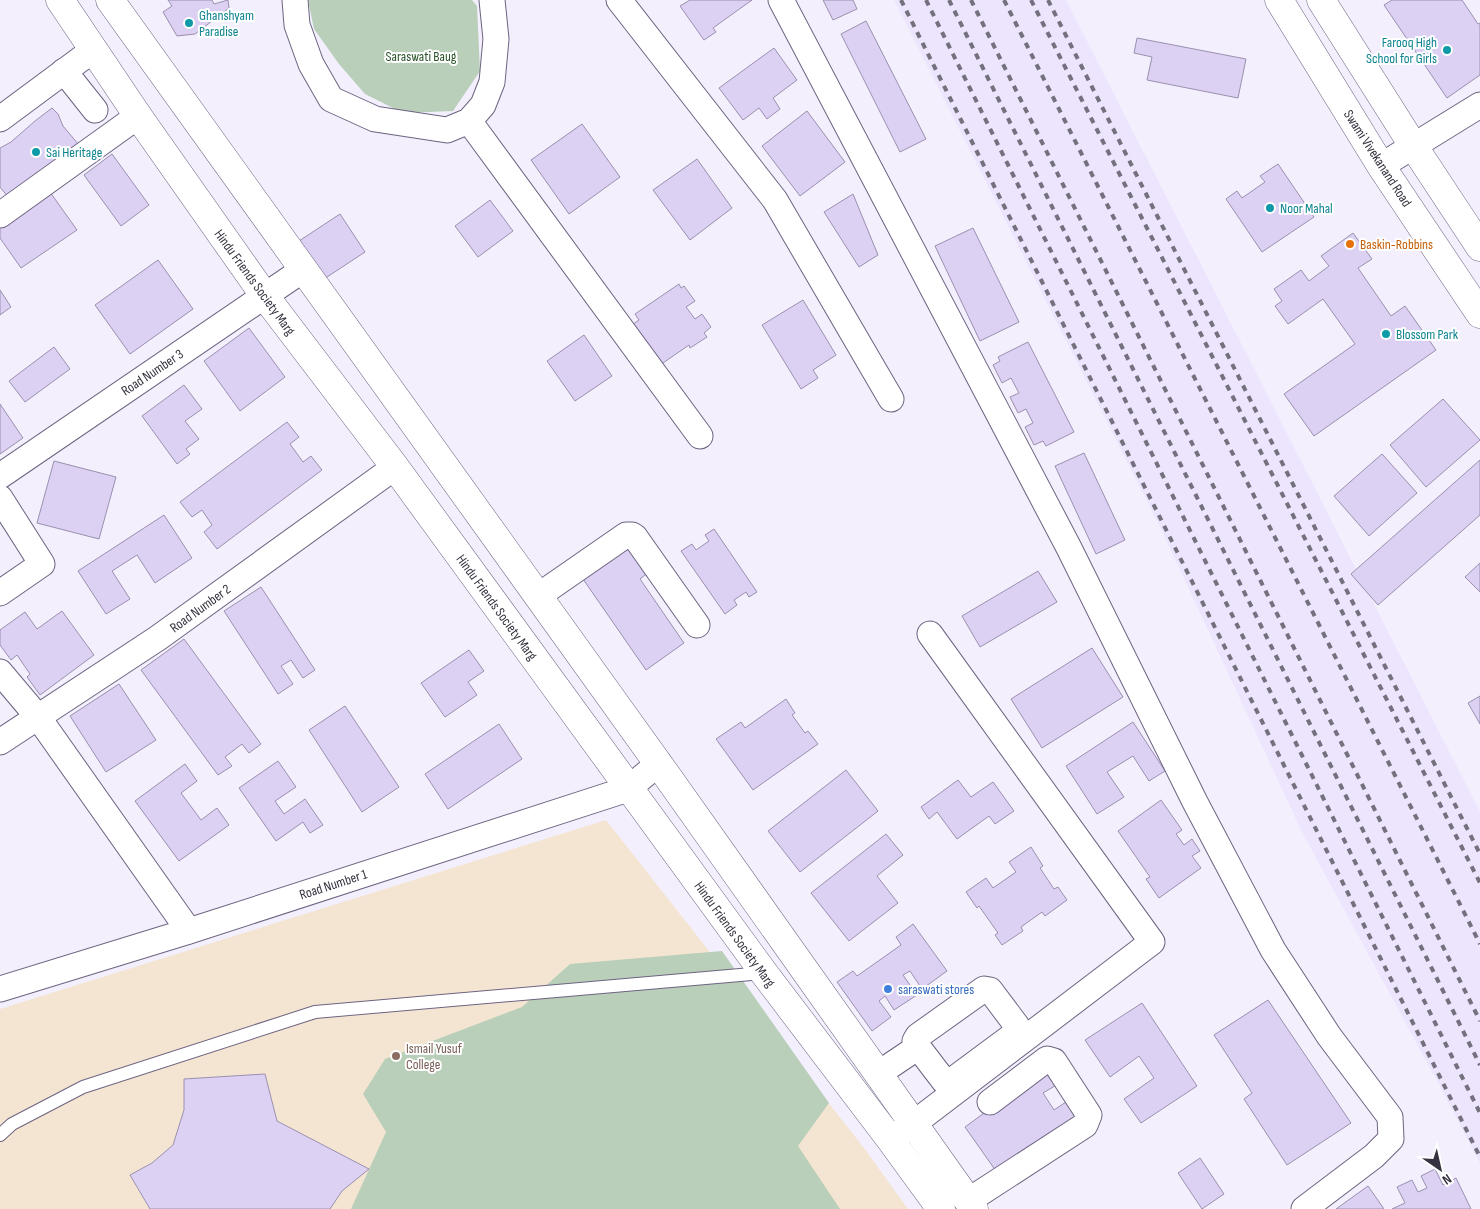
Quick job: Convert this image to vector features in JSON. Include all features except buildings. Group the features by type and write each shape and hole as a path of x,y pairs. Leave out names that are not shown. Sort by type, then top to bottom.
{"street":[{"name":"Hindu Friends Society Marg","path":"60,0 138,116 264,296 395,466 628,789 941,1209"},
{"path":"110,0 658,763 971,1205 1085,1125 1089,1115 1054,1060 1047,1059 994,1098 981,1071"},
{"path":"295,0 297,24 311,64 331,99 375,119 447,130 469,121 484,105 492,82 496,39 492,0"},
{"path":"619,0 774,200 891,399"},
{"path":"781,0 1069,548 1195,802 1273,950 1329,1036 1390,1117 1391,1139 1374,1156 1304,1209"},
{"name":"Swami Vivekanand Road","path":"1279,0 1381,166 1480,314"},
{"path":"1321,0 1414,147 1480,246"},
{"path":"0,119 93,50"},
{"path":"64,71 96,110"},
{"path":"1381,166 1480,105"},
{"path":"0,215 138,116"},
{"path":"469,121 700,436"},
{"name":"Road Number 3","path":"0,476 304,269"},
{"name":"Road Number 2","path":"0,742 158,638 395,466"},
{"path":"0,498 42,564 0,593"},
{"path":"538,596 629,534 635,537 697,625"},
{"path":"890,1139 913,1124 1152,942 930,634"},
{"path":"0,672 38,717 189,931"},
{"name":"Road Number 1","path":"0,989 189,931 628,789 658,763"},
{"path":"1023,1040 1041,1064"},
{"path":"878,1074 918,1047"}],"lane":[{"path":"0,1135 12,1124 83,1087 315,1012 764,973"}],"shaded area":[{"path":"894,0 1066,0 1480,812 1480,1163 1302,832 1161,529"},
{"name":"Ismail Yusuf College","path":"606,820 864,1148 908,1209 0,1209 0,1009"}],"green space":[{"name":"Saraswati Baug","path":"308,0 472,0 477,6 480,71 453,111 403,113 365,94 339,64 314,29"},
{"path":"722,951 829,1103 798,1146 840,1209 351,1209 386,1132 363,1094 385,1059 522,1007 570,964"}],"railway":[{"path":"901,0 1480,1157"},
{"path":"926,0 1480,1113"},
{"path":"949,0 1480,1065"},
{"path":"971,0 1480,1021"},
{"path":"1004,0 1480,944"},
{"path":"1031,0 1480,883"},
{"path":"1048,0 1480,854"}],"place":[{"name":"Ghanshyam Paradise","path":"189,23"},
{"name":"Farooq High School for Girls","path":"1447,50"},
{"name":"Sai Heritage","path":"36,152"},
{"name":"Noor Mahal","path":"1270,208"},
{"name":"Baskin-Robbins","path":"1350,244"},
{"name":"Blossom Park","path":"1386,334"},
{"name":"saraswati stores","path":"888,989"},
{"name":"Ismail Yusuf College","path":"396,1056"}]}
